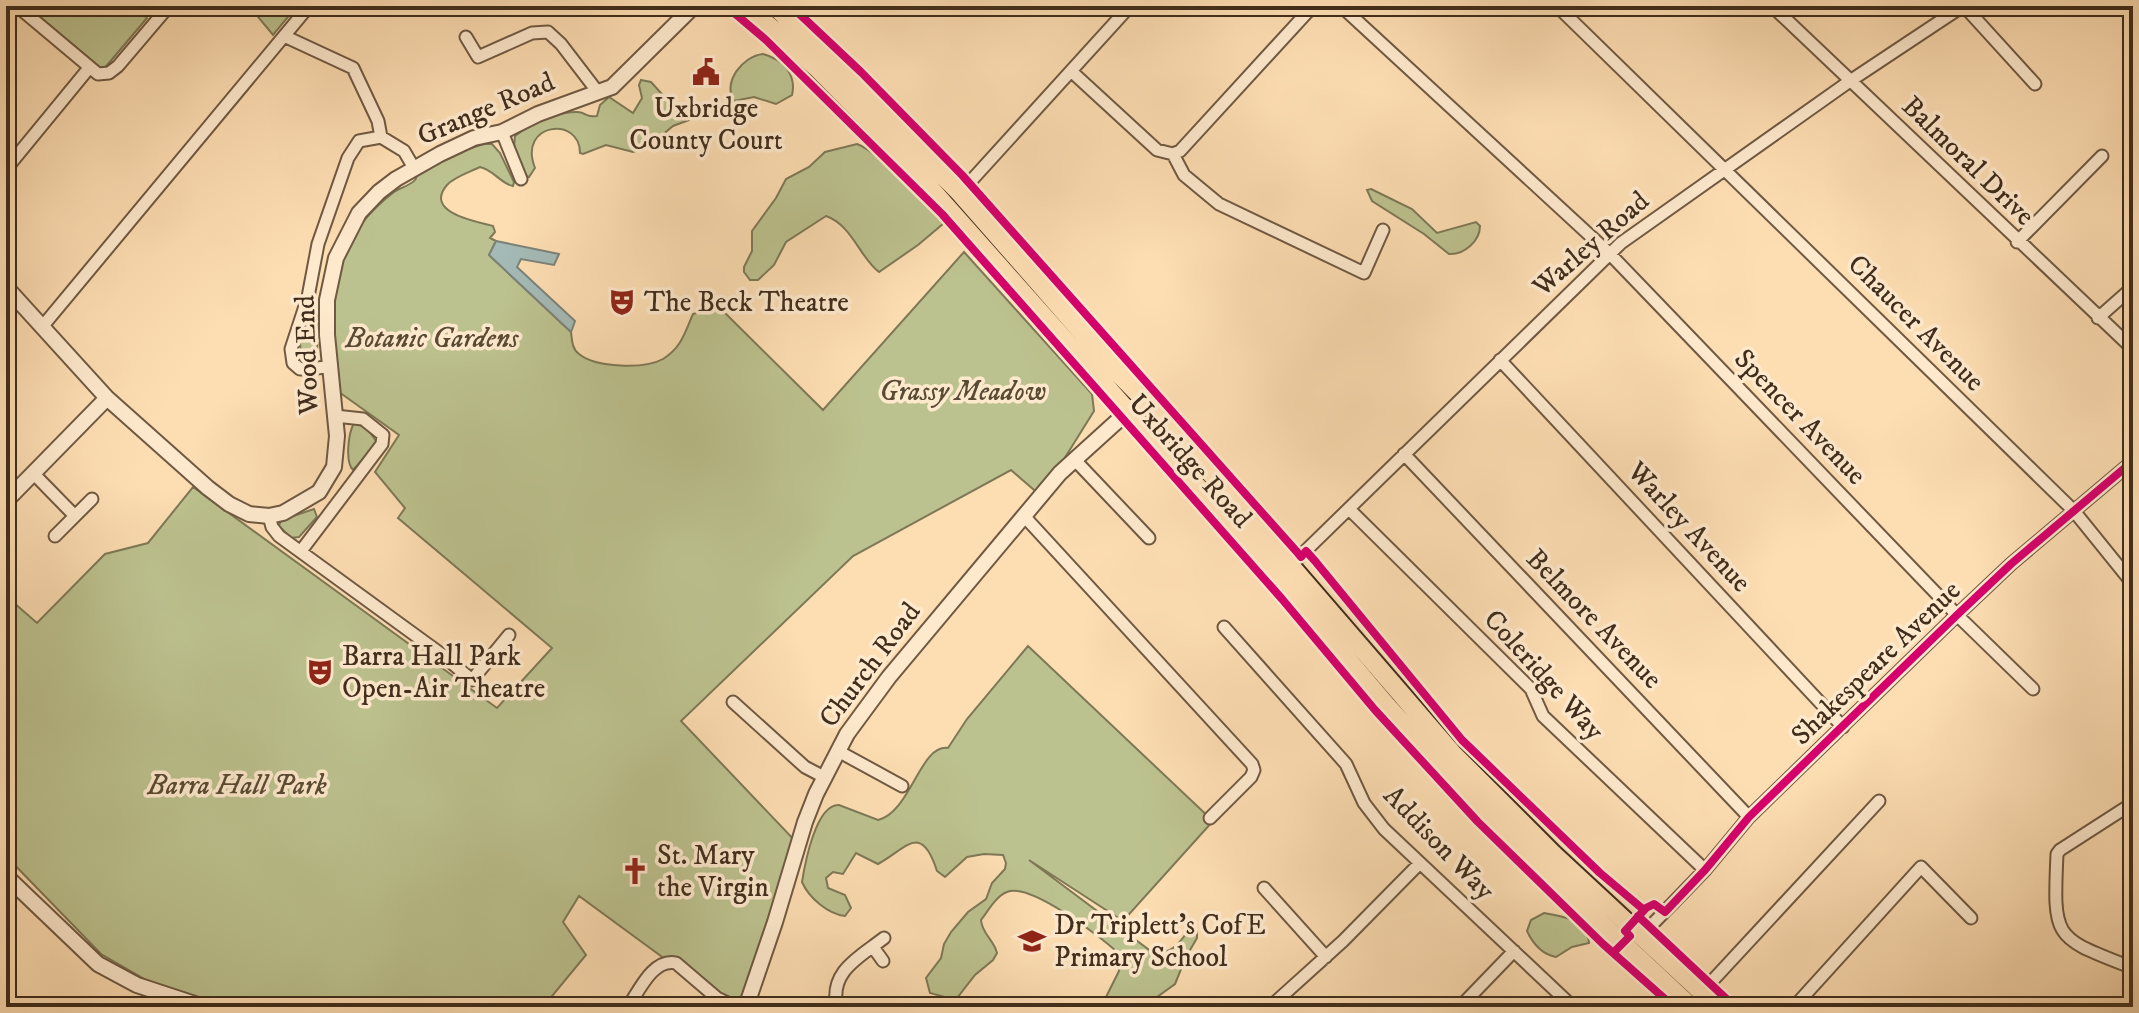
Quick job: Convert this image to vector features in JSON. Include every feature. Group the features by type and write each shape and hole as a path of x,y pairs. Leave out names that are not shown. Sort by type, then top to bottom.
{"main road":[{"name":"Uxbridge Road","path":"746,6 817,68 882,134 953,199 1129,411 1236,528 1387,706 1486,814 1658,976 1691,999 1718,1007"},
{"name":"Uxbridge Road","path":"775,6 953,199 1143,397 1403,699 1487,790 1641,936 1691,999"},
{"path":"1486,814 1479,801 1487,790"}],"street":[{"path":"17,6 98,74 109,73 169,6"},
{"path":"42,327 309,6"},
{"name":"Grange Road","path":"330,367 300,369 293,363 291,349 308,297 318,244 351,151 363,139 381,137 404,151 414,168 474,138 502,132 517,123 612,87 694,6"},
{"path":"953,199 1130,6"},
{"path":"1071,71 1157,150 1173,154 1180,151 1313,6"},
{"name":"Spencer Avenue","path":"1341,6 1609,253 1957,615 2033,689"},
{"name":"Chaucer Avenue","path":"1557,6 2074,511 2133,584"},
{"name":"Balmoral Drive","path":"1772,6 2133,349"},
{"path":"1964,6 2035,84"},
{"name":"Warley Road","path":"1290,566 1609,253 1850,81 1964,6"},
{"path":"2127,6 2133,12"},
{"path":"466,37 478,57 532,33 548,32 597,91"},
{"path":"284,36 353,68 378,121 381,137"},
{"path":"6,173 89,68"},
{"path":"502,132 521,179"},
{"path":"1173,154 1184,175 1219,204 1364,273 1383,230"},
{"path":"2017,242 2102,156"},
{"name":"Wood End","path":"107,398 208,488 249,514 269,516 302,504 319,492 328,479 336,456 327,300 331,276 342,242 359,213 379,192 414,168"},
{"path":"6,287 107,398 6,501"},
{"path":"2098,318 2133,287"},
{"name":"Warley Avenue","path":"1500,360 1843,727"},
{"name":"Church Road","path":"746,1007 805,822 838,751 889,677 1024,516 1074,459 1143,397"},
{"path":"301,551 382,444 383,435 363,419 335,416"},
{"name":"Belmore Avenue","path":"1404,454 1749,817"},
{"path":"1074,459 1149,538"},
{"name":"Shakespeare Avenue","path":"1641,936 1705,870 1749,817 1957,615 2133,461"},
{"path":"33,473 75,516"},
{"path":"55,536 92,499"},
{"name":"Coleridge Way","path":"1349,509 1531,689 1543,716 1705,870"},
{"path":"269,516 276,534 472,680 509,635"},
{"path":"1024,516 1252,764 1254,770 1251,777 1210,818"},
{"name":"Addison Way","path":"1224,627 1346,764 1375,819 1573,1007"},
{"path":"733,702 805,767 824,777"},
{"path":"838,751 902,786"},
{"path":"1658,976 1653,1004 1691,999 1879,801"},
{"path":"2133,820 2129,805 2060,850 2057,854 2056,908 2057,921 2072,943 2133,968"},
{"path":"1270,1007 1326,957 1420,863"},
{"path":"1794,1007 1921,867 1971,918"},
{"path":"6,876 98,964 137,985 204,1007"},
{"path":"1264,888 1326,957"},
{"path":"837,1007 835,989 840,975 884,938"},
{"path":"873,947 883,961"},
{"path":"1460,1007 1514,951"},
{"path":"628,1007 648,978 662,963 669,962 676,963 717,998 736,1007"}],"green space":[{"path":"27,6 133,6 147,18 103,70"},
{"path":"249,6 297,6 273,35"},
{"path":"763,54 786,68 792,80 792,95 776,104 754,97 734,101 731,86 736,71 748,60"},
{"path":"641,80 651,82 669,102 688,114 689,120 673,126 648,147 633,152 606,145 583,154 570,133 551,129 541,133 534,141 532,153 535,168 529,177 526,176 514,147 515,136 536,122 561,114 578,112 597,116 600,105 609,97 633,113 642,98"},
{"path":"484,144 492,144 500,153 513,186 480,167 450,182 441,195 442,203 466,219 493,226 495,232 490,238 496,241 489,255 571,332 575,350 587,359 621,366 655,362 679,344 693,314 709,309 722,310 823,410 964,252 1092,394 1094,411 1041,496 1011,470 853,556 681,721 799,845 747,1007 720,1007 669,962 579,896 563,922 586,955 543,1007 218,1007 160,988 101,954 6,856 6,596 37,623 105,554 148,543 193,487 497,708 552,648 398,518 405,508 375,472 399,435 339,392 334,323 334,300 343,256 367,217 394,192 413,182 422,169"},
{"path":"857,144 889,166 943,218 944,223 879,272 843,227 826,216 786,242 774,265 758,280 750,280 744,267 752,251 752,231 786,179 809,167 825,152"},
{"path":"1371,189 1412,209 1437,233 1476,222 1480,226 1477,237 1465,250 1449,254 1372,201 1367,190"},
{"path":"313,302 317,347 315,360 309,361 301,356 300,343"},
{"path":"354,423 367,428 376,441 353,470 348,448"},
{"path":"314,509 317,517 299,537 291,538 279,526 281,520"},
{"path":"1028,646 1213,821 1123,921 1029,860 1152,952 1168,951 1187,932 1197,931 1197,938 1175,984 1143,1007 1101,1007 1119,971 1117,952 1064,912 1017,891 999,897 981,920 997,953 993,960 975,975 957,998 930,993 926,978 941,958 951,932 968,912 986,899 992,883 1005,869 1003,855 967,857 945,877 937,871 931,856 919,843 905,846 878,864 856,853 843,874 833,872 826,878 828,888 845,895 851,908 845,916 820,904 802,882 813,836 824,814 831,807 839,805 878,820 889,814 899,805 930,756 948,748 967,719"},
{"path":"1544,913 1579,924 1589,943 1572,947 1556,957 1542,951 1527,931 1531,920"}],"water":[{"path":"496,241 559,254 554,265 521,259 517,267 575,321 571,332 489,255"}],"cycle path":[{"path":"726,6 766,40 942,214 1282,599 1375,710 1478,822 1603,944 1674,1007"},
{"path":"791,6 962,175 1301,557 1306,551 1462,740 1600,873 1644,910"},
{"path":"1613,953 1630,936 1625,931 1646,908 1654,904 1665,912 1749,817 1957,615 2011,564 2133,461"},
{"path":"1638,916 1735,1007"}],"place":[{"name":"Uxbridge County Court","path":"706,72"},
{"name":"The Beck Theatre","path":"622,302"},
{"name":"Barra Hall Park Open-Air Theatre","path":"320,672"},
{"name":"St. Mary the Virgin","path":"635,871"},
{"name":"Dr Triplett's CofE Primary School","path":"1032,941"}],"park label":[{"name":"Botanic Gardens","path":"432,338"},
{"name":"Grassy Meadow","path":"963,391"},
{"name":"Barra Hall Park","path":"237,785"}]}
